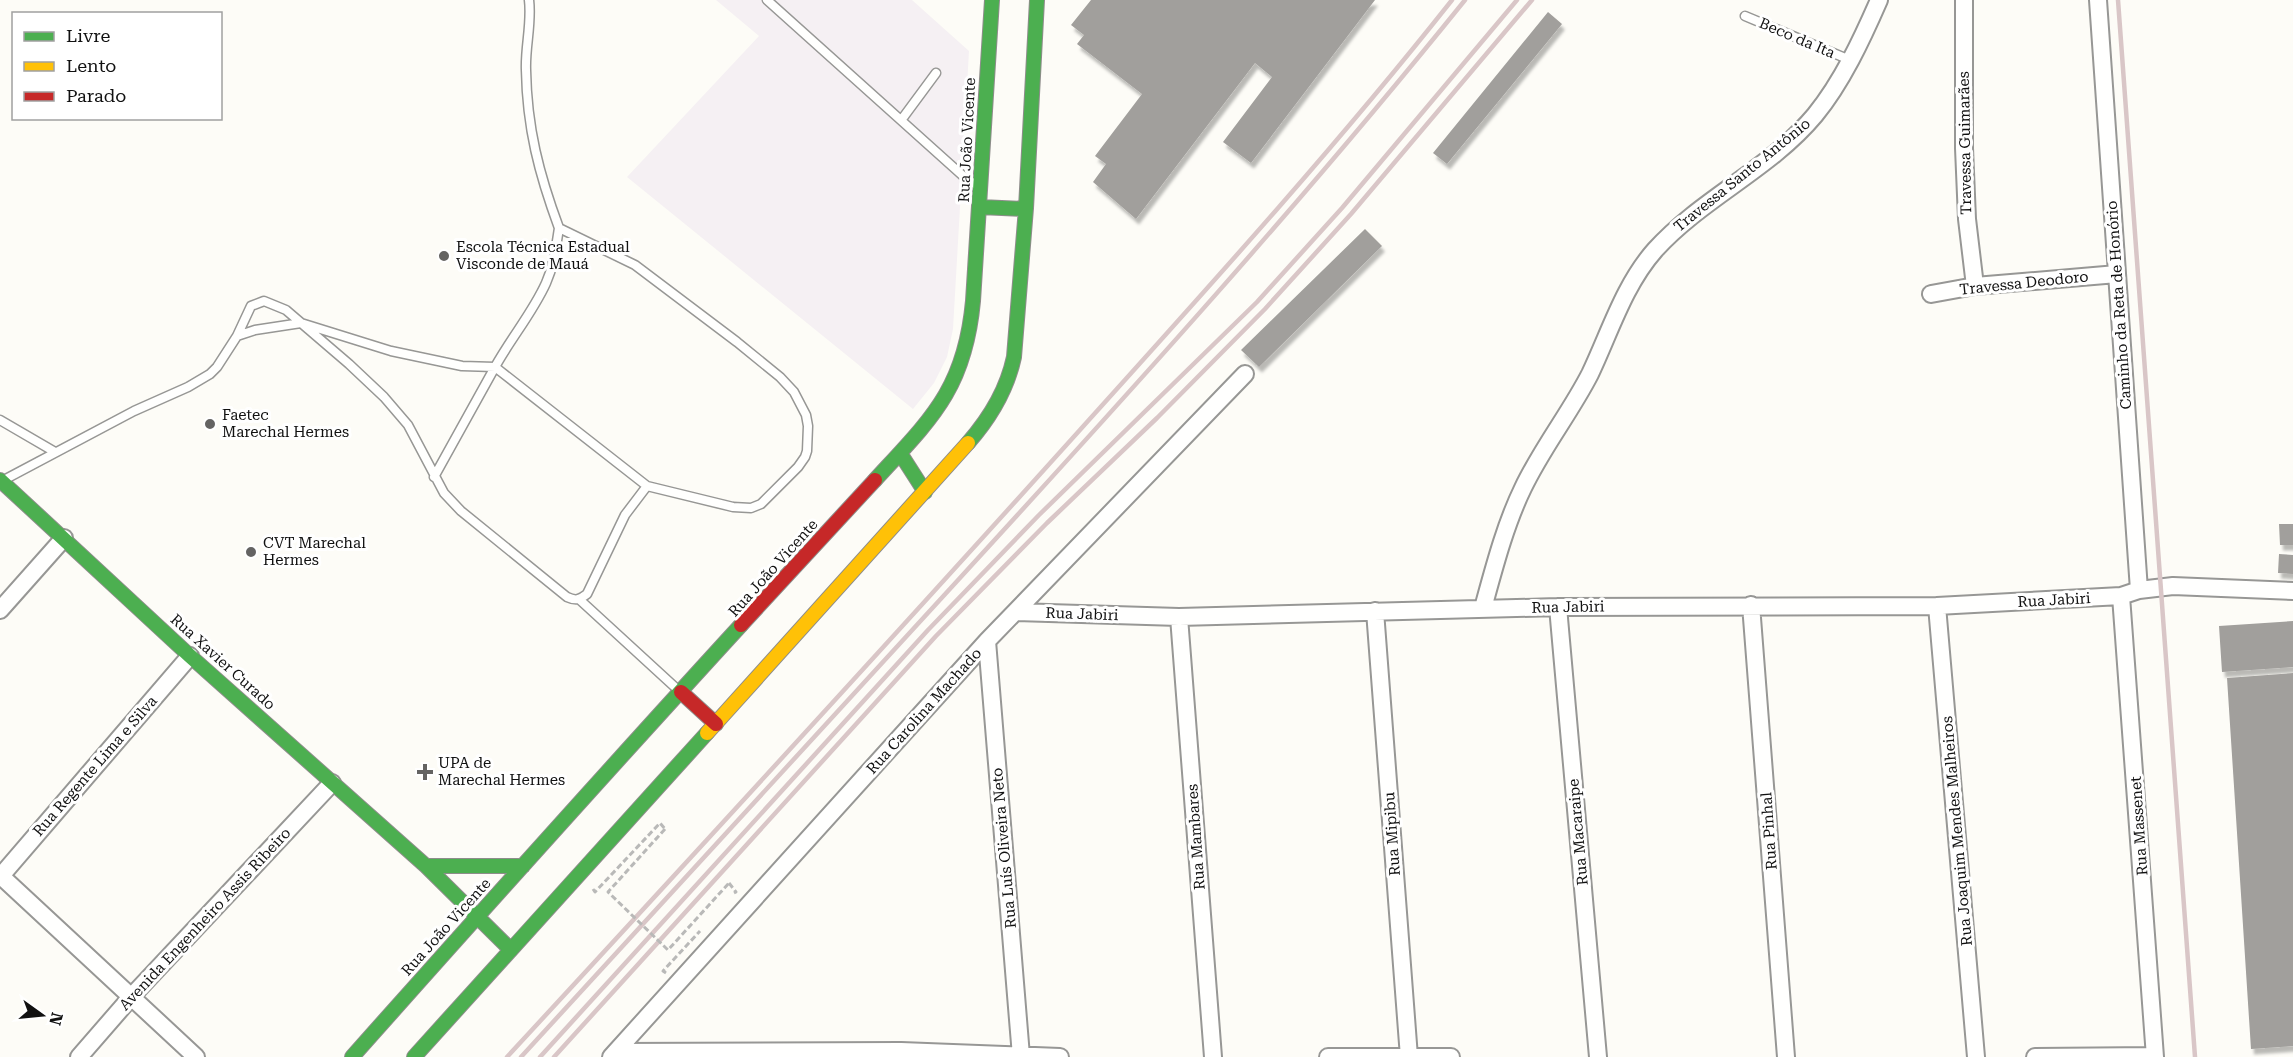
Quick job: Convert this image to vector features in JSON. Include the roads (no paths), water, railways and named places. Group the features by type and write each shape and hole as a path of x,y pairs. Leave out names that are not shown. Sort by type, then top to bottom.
{"main road":[{"name":"Rua João Vicente","path":"352,1057 540,849 603,775 900,453 946,398 965,353 970,328 980,207 992,0"},
{"path":"414,1057 925,492 979,430 997,405 1010,377 1016,343 1037,0"},
{"path":"980,207 1026,209"},
{"path":"900,453 925,492"},
{"name":"Rua Xavier Curado","path":"0,481 190,656 426,866 511,950"},
{"path":"681,693 716,724"},
{"path":"426,866 496,868 523,866"}],"street":[{"name":"Travessa Santo Antônio","path":"1483,608 1523,488 1589,374 1634,280 1654,251 1682,223 1760,165 1814,116 1850,60 1879,0"},
{"name":"Travessa Guimarães","path":"1964,0 1964,148 1967,219 1975,286"},
{"name":"Caminho da Reta de Honório","path":"2098,0 2139,590"},
{"name":"Travessa Deodoro","path":"1931,294 1975,286 2117,274"},
{"name":"Rua Carolina Machado","path":"614,1055 987,641 1245,374"},
{"path":"0,610 64,538"},
{"path":"2121,596 2139,590 2173,586 2293,591"},
{"name":"Rua Jabiri","path":"1015,612 1179,616 1558,607 1937,606 2121,596"},
{"name":"Rua Massenet","path":"2121,596 2155,1057"},
{"name":"Rua Pinhal","path":"1752,605 1786,1057"},
{"name":"Rua Joaquim Mendes Malheiros","path":"1937,606 1976,1057"},
{"name":"Rua Macaraipe","path":"1558,607 1598,1057"},
{"name":"Rua Mipibu","path":"1375,611 1409,1057"},
{"name":"Rua Mambares","path":"1179,616 1213,1057"},
{"name":"Rua Luís Oliveira Neto","path":"987,641 1021,1056"},
{"name":"Rua Regente Lima e Silva","path":"0,876 190,656"},
{"name":"Avenida Engenheiro Assis Ribeiro","path":"79,1057 132,996 332,783"},
{"path":"0,876 196,1057"},
{"path":"614,1055 898,1054 1060,1057"},
{"path":"1328,1057 1451,1057"},
{"path":"2035,1057 2155,1057"}],"lane":[{"path":"434,477 495,367 546,284 554,259 559,228 542,183 528,118 526,66 529,0"},
{"path":"767,0 962,175 981,189"},
{"name":"Beco da Ita","path":"1745,16 1850,60"},
{"path":"902,119 936,73"},
{"path":"237,336 255,330 301,323 391,351 462,366 495,367 647,486 733,507 756,506 805,458 808,426 806,415 794,392 780,377 635,265 559,228"},
{"path":"0,481 210,374 237,336 249,309 264,301 286,310 349,364 396,411 408,425 444,493 461,511 567,597 580,600 681,693"},
{"path":"0,420 54,452"},
{"path":"580,600 587,594 625,515 647,486"}],"railway":[{"path":"507,1057 866,667 1174,325 1316,165 1452,0"},
{"path":"521,1057 1153,365 1280,221 1465,0"},
{"path":"540,1057 928,630 1039,515 1257,302 1342,208 1517,0"},
{"path":"554,1057 936,636 1047,523 1157,418 1265,309 1351,214 1532,0"},
{"path":"2118,0 2195,1057"}],"place":[{"name":"Escola Técnica Estadual Visconde de Mauá","path":"444,256"},
{"name":"Faetec Marechal Hermes","path":"210,424"},
{"name":"CVT Marechal Hermes","path":"251,552"},
{"name":"UPA de Marechal Hermes","path":"425,772"}]}
